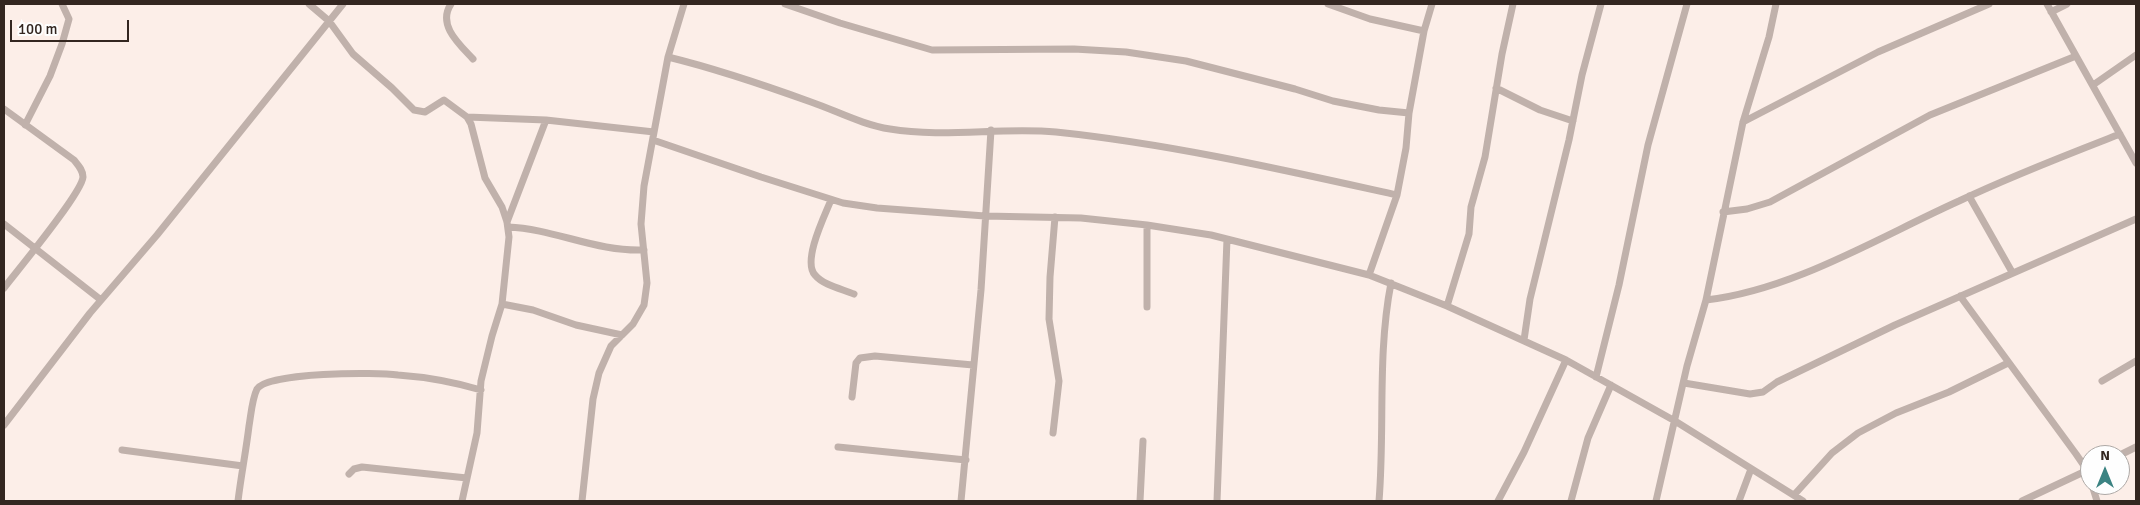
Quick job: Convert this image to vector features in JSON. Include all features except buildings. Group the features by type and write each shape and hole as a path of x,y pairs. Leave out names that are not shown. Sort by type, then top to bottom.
{"street":[{"path":"25,125 50,76 62,44 69,18 62,4"},
{"path":"309,4 329,21 354,54 414,110 424,112 444,100 467,117 471,124 485,178 502,207 507,225 506,278 502,304 492,336 480,390 477,433 462,501"},
{"path":"4,425 102,300 157,235 343,4"},
{"path":"451,4 447,10 447,26 451,34 473,59"},
{"path":"582,501 593,399 599,373 612,346 633,324 644,306 647,283 641,224 644,186 668,57 684,4"},
{"path":"785,4 840,23 932,50 1074,49 1126,52 1186,61 1295,88 1333,102 1408,113"},
{"path":"1328,4 1370,19 1424,31"},
{"path":"1368,275 1397,195 1406,148 1408,113 1424,31 1432,4"},
{"path":"1447,306 1469,234 1471,207 1485,157 1496,88 1513,4"},
{"path":"1524,340 1530,299 1573,121 1582,75 1601,4"},
{"path":"1596,377 1619,285 1648,145 1687,4"},
{"path":"1656,501 1706,300 1743,122 1770,37 1776,4"},
{"path":"1743,122 1878,52 1989,4"},
{"path":"2047,4 2120,134 2134,152 2136,164"},
{"path":"2052,12 2067,4"},
{"path":"2093,85 2136,55"},
{"path":"1723,212 1747,209 1770,202 1930,115 2076,56"},
{"path":"668,57 714,68 890,129 941,132 991,130 1054,132 1215,156 1397,195"},
{"path":"1496,88 1540,110 1573,121"},
{"path":"4,109 74,160 81,169 83,177 78,190 4,288"},
{"path":"467,117 546,120 653,136 831,200 877,208 985,216 1081,218 1147,225 1227,239 1368,275 1391,282 1447,306 1566,360 1675,421 1803,501"},
{"path":"507,225 546,120"},
{"path":"962,501 981,290 991,130"},
{"path":"1706,300 1730,297 1786,282 1969,196 2120,134"},
{"path":"1969,196 2012,272"},
{"path":"831,200 814,246 810,264 814,274 822,280 854,294"},
{"path":"1053,432 1059,381 1049,319 1055,217"},
{"path":"1684,384 1739,394 1762,392 1823,359 2012,272 2136,218"},
{"path":"4,224 102,300"},
{"path":"507,225 622,251 644,250"},
{"path":"1147,225 1147,307"},
{"path":"1217,501 1227,239"},
{"path":"1379,501 1382,469 1383,345 1386,308 1391,282"},
{"path":"1960,296 2080,459"},
{"path":"502,304 533,310 576,325 622,335"},
{"path":"852,397 856,363 860,358 904,358 973,365"},
{"path":"1498,501 1524,452 1566,360"},
{"path":"2102,381 2136,361"},
{"path":"1794,495 1832,454 1858,433 1896,413 1948,392 2008,363"},
{"path":"238,501 253,406 257,389 263,383 276,379 340,374 397,374 456,383 480,390"},
{"path":"1571,501 1588,438 1611,385"},
{"path":"1140,501 1143,441"},
{"path":"838,446 966,460"},
{"path":"122,450 243,466"},
{"path":"349,474 354,469 362,467 467,478"},
{"path":"1738,501 1751,469"},
{"path":"2022,501 2080,474"}]}
